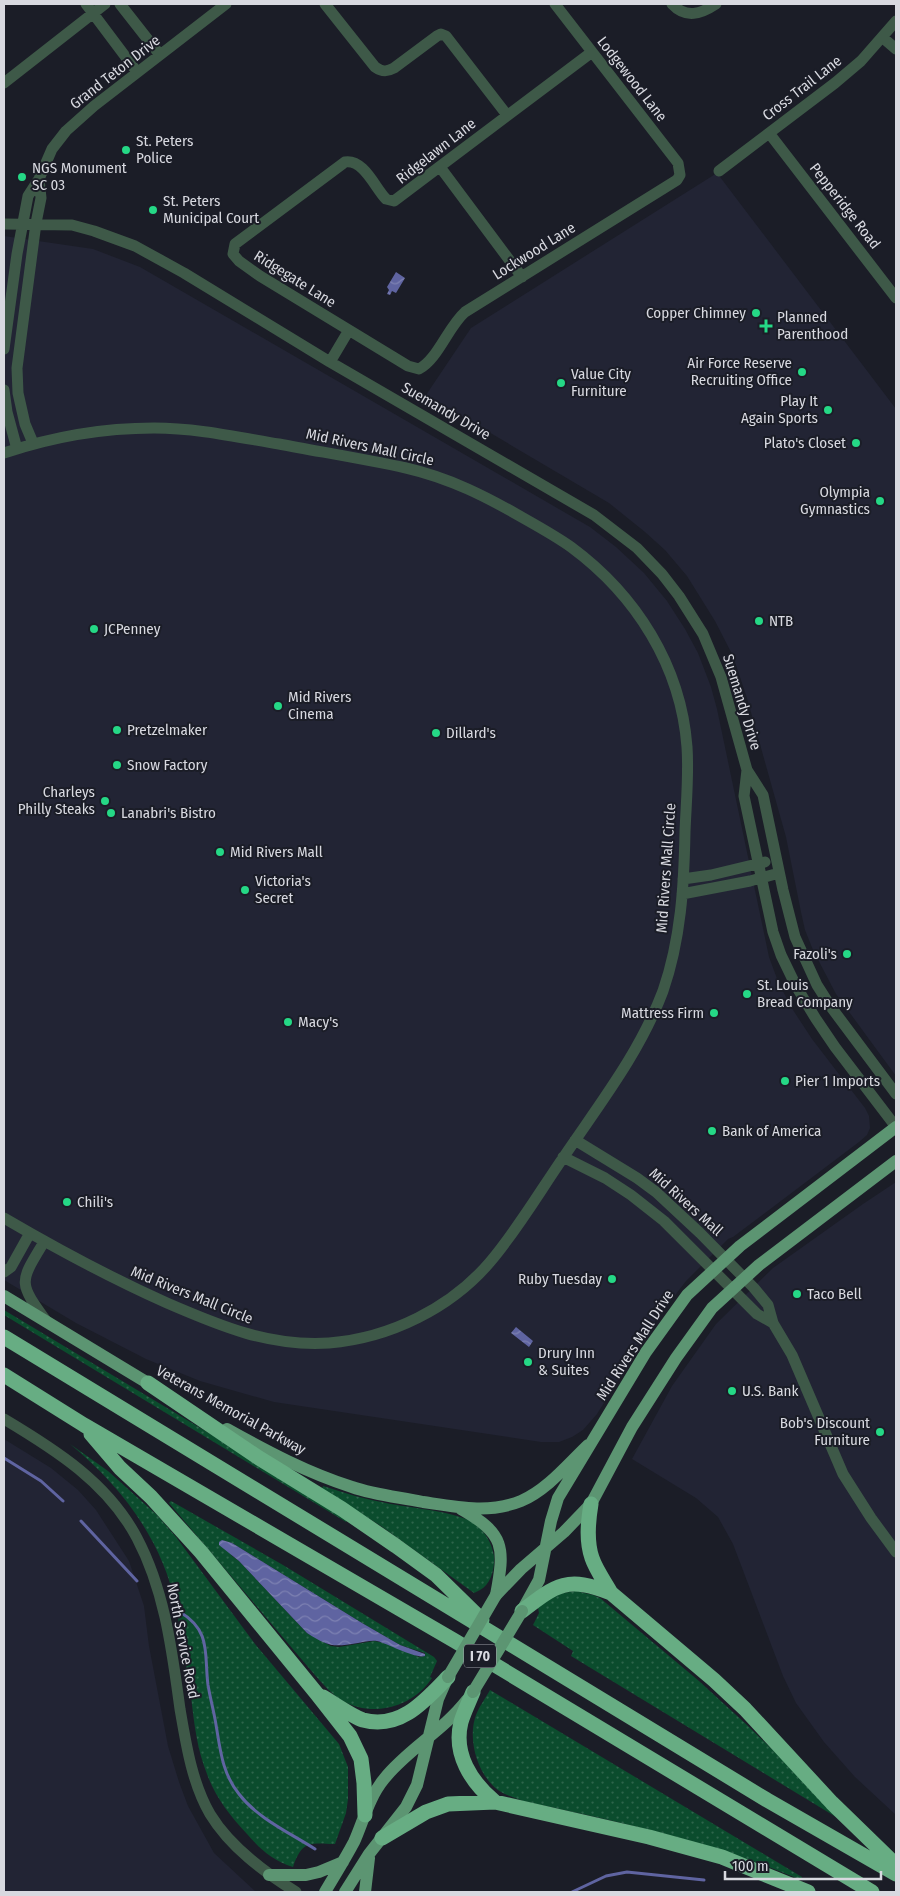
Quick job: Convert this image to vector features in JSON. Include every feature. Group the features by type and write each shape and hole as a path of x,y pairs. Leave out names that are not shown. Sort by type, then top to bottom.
{"highway":[{"name":"I 70","path":"4,1337 766,1800 896,1874"},
{"name":"I 70","path":"4,1375 84,1425 455,1641 872,1892"},
{"path":"148,1384 259,1458 342,1509 436,1575 499,1637"},
{"path":"84,1425 120,1468 151,1497 201,1552 350,1736 361,1759 365,1814"},
{"path":"591,1504 588,1540 592,1559 610,1593"},
{"path":"522,1611 548,1591 565,1584 590,1585 610,1593 746,1709 832,1803 896,1865"},
{"path":"317,1694 362,1720 382,1722 405,1716 414,1710 448,1676"},
{"path":"473,1692 461,1723 460,1744 463,1760 474,1782 494,1802"},
{"path":"382,1838 426,1812 448,1804 494,1802 649,1837 722,1857 808,1892"}],"main road":[{"name":"Mid Rivers Mall Drive","path":"326,1892 343,1862 382,1782 398,1762 446,1724 473,1692 522,1611 539,1580 551,1521 558,1498 588,1445 666,1322 687,1295 740,1246 896,1127"},
{"path":"345,1892 369,1854 406,1807 417,1785 438,1699 448,1676 496,1595 521,1568 576,1521 591,1504 632,1427 676,1358 712,1308 759,1265 896,1161"},
{"name":"Veterans Memorial Parkway","path":"4,1296 148,1384 268,1452 310,1472 354,1488 460,1509 491,1508 521,1501 540,1490 588,1445"},
{"name":"Veterans Memorial Parkway","path":"460,1509 481,1520 493,1533 500,1546 501,1568 496,1595"},
{"path":"365,1892 369,1854"},
{"path":"269,1875 306,1875 343,1862"}],"street":[{"path":"86,4 137,72"},
{"path":"4,83 105,4"},
{"path":"120,4 160,55"},
{"name":"Grand Teton Drive","path":"22,224 28,196 39,179 52,149 66,131 137,72 226,4"},
{"path":"325,4 375,67 381,71 388,72 431,39 441,34 446,36 507,115"},
{"name":"Lodgewood Lane","path":"555,4 678,162 680,175"},
{"path":"672,4 676,9 691,14 698,14 716,4"},
{"name":"Cross Trail Lane","path":"719,171 835,83 860,61 896,21"},
{"path":"882,37 896,49"},
{"name":"Ridgelawn Lane","path":"232,249 235,244 345,162 350,161 361,166 382,195 390,201 401,197 592,52"},
{"name":"Pepperidge Road","path":"769,133 896,298"},
{"path":"440,167 522,277"},
{"name":"Lockwood Lane","path":"419,369 429,361 452,327 465,312 671,185 680,175"},
{"name":"Grand Teton Drive","path":"36,223 41,198 39,179"},
{"path":"33,443 25,424 18,393 17,368 36,223"},
{"name":"Suemandy Drive","path":"4,224 72,225 102,233 135,246 594,515 614,529 650,561 679,596 703,634 712,653 729,700 747,770 763,795 779,873 795,937 817,984 831,1008 896,1094"},
{"path":"4,349 22,224"},
{"name":"Ridgegate Lane","path":"232,249 238,261 246,267 408,366 419,369"},
{"path":"330,362 348,330"},
{"path":"4,390 7,412 17,448"},
{"name":"Mid Rivers Mall Circle","path":"4,453 33,443 72,435 154,428 187,430 236,436 390,464 427,473 476,492 571,547 609,579 634,608 653,636 672,680 680,706 686,744 687,768 683,879 678,930 670,966 651,1019 626,1065 531,1206 500,1249 473,1280 453,1296 412,1320 388,1331 332,1342 304,1344 279,1342 235,1331 134,1289 44,1242 4,1218"},
{"name":"Suemandy Drive","path":"747,770 744,796 773,932 781,955 796,986 835,1047 896,1127"},
{"path":"683,879 711,875 759,864 776,858"},
{"path":"682,894 779,873"},
{"name":"Mid Rivers Mall","path":"575,1140 637,1178 656,1192 680,1213 768,1305 773,1323 792,1355 843,1474 871,1518 896,1552"},
{"name":"Mid Rivers Mall","path":"563,1157 605,1178 631,1195 664,1221 757,1314 773,1323"},
{"path":"4,1272 11,1267 30,1234"},
{"path":"44,1242 26,1274 24,1285 29,1297 48,1323"},
{"name":"North Service Road","path":"4,1419 70,1461 95,1482 118,1509 137,1537 153,1571 163,1607 185,1738 196,1781 210,1814 240,1850 269,1875 296,1892"},
{"path":"269,1875 281,1892"}],"shaded area":[{"path":"717,173 896,409 896,1076 836,994 813,950 805,930 786,837 747,698 733,656 715,621 687,576 665,550 609,503 426,395 471,328"},
{"path":"4,236 93,249 140,267 590,527 616,547 644,573 667,601 698,653 717,709 769,957 779,984 793,1010 812,1039 865,1108 869,1116 870,1128 867,1135 859,1142 728,1239 686,1281 656,1320 597,1414 583,1430 572,1437 559,1442 541,1442 274,1402 200,1381 146,1359 76,1323 4,1280"},
{"path":"896,1182 896,1815 855,1777 824,1742 796,1703 783,1676 733,1544 718,1517 696,1498 632,1459 672,1386 716,1324 773,1268"},
{"path":"4,1439 51,1468 78,1490 96,1510 129,1561 144,1606 149,1646 168,1746 188,1806 214,1853 256,1892 4,1892"}],"green space":[{"path":"4,1310 348,1519 346,1522 4,1315"},
{"path":"70,1444 108,1471 157,1515 176,1537 255,1644 339,1744 348,1767 348,1799 346,1813 335,1844 319,1843 308,1845 300,1852 293,1867 279,1861 252,1839 214,1791 198,1745 176,1606 161,1558 150,1536 122,1496 89,1460"},
{"path":"323,1486 370,1500 457,1516 475,1524 488,1538 492,1547 494,1561 490,1580 484,1587 474,1593 381,1526 322,1489"},
{"path":"171,1501 283,1565 434,1657 437,1661 430,1677 432,1678 414,1696 392,1707 367,1709 343,1701 327,1689 169,1503","holes":["222,1540 232,1543 362,1623 400,1645 425,1653 425,1656 419,1657 390,1644 374,1641 339,1647 331,1646 307,1633 239,1561 232,1556"]},
{"path":"576,1591 600,1598 699,1681 784,1761 836,1817 571,1656 573,1651 533,1625 539,1613 538,1608 542,1604 560,1594"},
{"path":"490,1690 802,1877 801,1880 767,1866 699,1843 523,1801 501,1792 485,1776 476,1757 474,1747 473,1727 476,1714"}],"water":[{"path":"396,272 405,278 396,293 392,291 390,295 387,294 389,290 387,287"},
{"path":"516,1327 533,1341 529,1347 511,1333"},
{"path":"222,1540 232,1543 400,1645 425,1654 425,1656 415,1655 377,1641 331,1645 314,1638 307,1633 239,1561 219,1545 219,1542"}],"waterway":[{"path":"4,1458 41,1481 63,1501"},
{"path":"81,1521 137,1581"},
{"path":"180,1612 190,1619 202,1636 206,1654 208,1685 220,1749 228,1777 233,1786 246,1803 274,1825 315,1849"},
{"path":"572,1892 606,1876 627,1872 704,1880"}],"place":[{"name":"St. Peters Police","path":"126,150"},
{"name":"NGS Monument SC 03","path":"22,177"},
{"name":"St. Peters Municipal Court","path":"153,210"},
{"name":"Copper Chimney","path":"756,313"},
{"name":"Planned Parenthood","path":"766,326"},
{"name":"Air Force Reserve Recruiting Office","path":"802,372"},
{"name":"Value City Furniture","path":"561,383"},
{"name":"Play It Again Sports","path":"828,410"},
{"name":"Plato's Closet","path":"856,443"},
{"name":"Olympia Gymnastics","path":"880,501"},
{"name":"NTB","path":"759,621"},
{"name":"JCPenney","path":"94,629"},
{"name":"Mid Rivers Cinema","path":"278,706"},
{"name":"Pretzelmaker","path":"117,730"},
{"name":"Dillard's","path":"436,733"},
{"name":"Snow Factory","path":"117,765"},
{"name":"Charleys Philly Steaks","path":"105,801"},
{"name":"Lanabri's Bistro","path":"111,813"},
{"name":"Mid Rivers Mall","path":"220,852"},
{"name":"Victoria's Secret","path":"245,890"},
{"name":"Fazoli's","path":"847,954"},
{"name":"St. Louis Bread Company","path":"747,994"},
{"name":"Mattress Firm","path":"714,1013"},
{"name":"Macy's","path":"288,1022"},
{"name":"Pier 1 Imports","path":"785,1081"},
{"name":"Bank of America","path":"712,1131"},
{"name":"Chili's","path":"67,1202"},
{"name":"Ruby Tuesday","path":"612,1279"},
{"name":"Taco Bell","path":"797,1294"},
{"name":"Drury Inn & Suites","path":"528,1362"},
{"name":"U.S. Bank","path":"732,1391"},
{"name":"Bob's Discount Furniture","path":"880,1432"}]}
